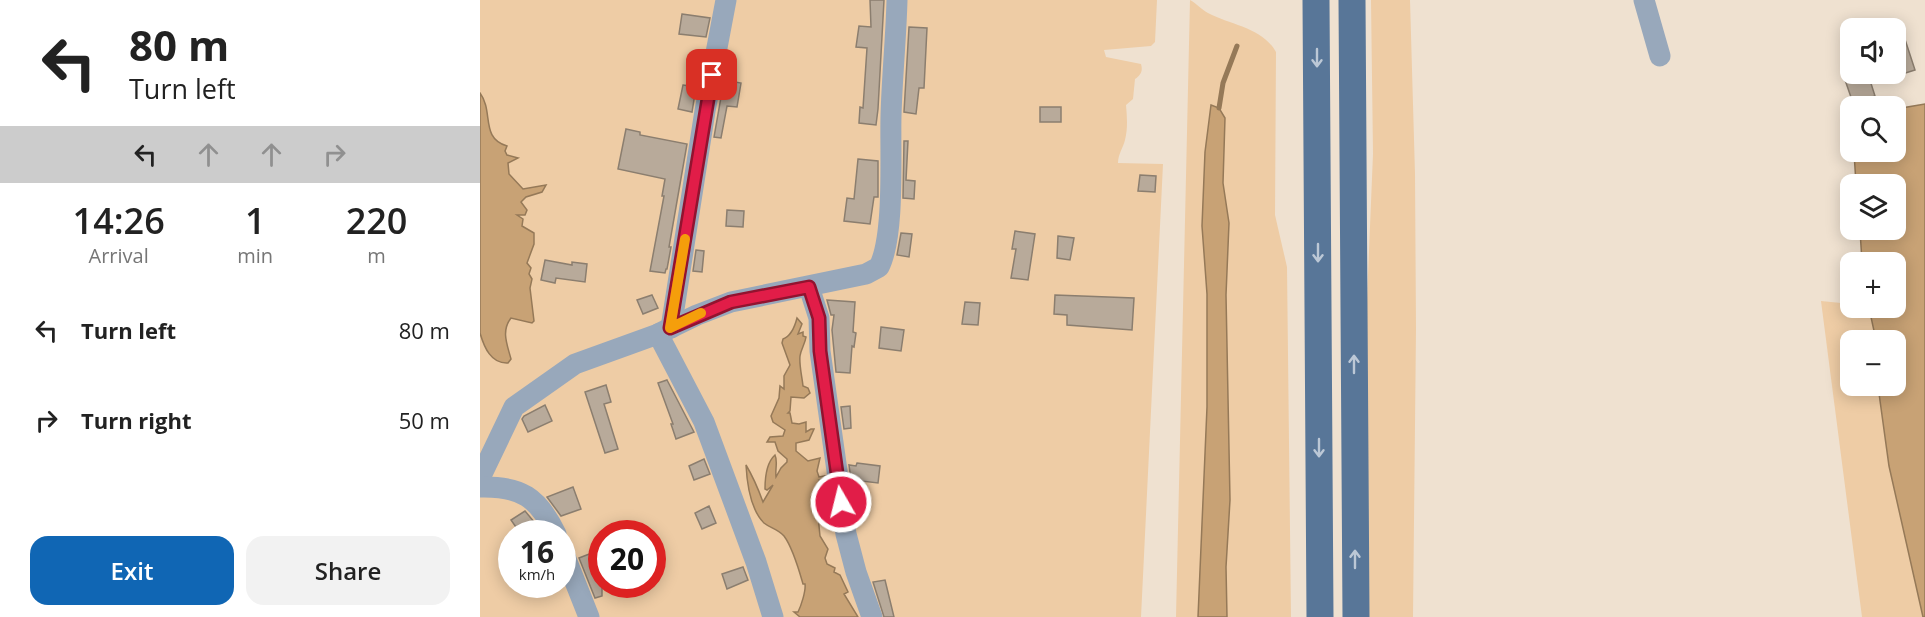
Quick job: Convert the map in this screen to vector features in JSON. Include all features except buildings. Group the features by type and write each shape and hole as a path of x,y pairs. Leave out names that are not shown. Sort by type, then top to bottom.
{"main road":[{"path":"1316,0 1320,617"},
{"path":"1352,0 1356,617"}],"street":[{"path":"726,0 664,331 708,431 756,562 773,617"},
{"path":"480,478 514,407 575,364 664,331 731,302 866,274 879,267 889,209 897,0"},
{"path":"1644,0 1660,56"},
{"path":"809,287 819,318 820,351 846,534 855,572 872,617"},
{"path":"480,487 502,487 519,492 542,508 548,520"},
{"path":"576,584 589,617"}],"shaded area":[{"path":"480,0 1157,0 1155,42 1151,46 1104,50 1106,57 1142,66 1141,73 1135,79 1133,99 1126,105 1127,131 1118,163 1163,164 1141,617 480,617"},
{"path":"1190,0 1208,13 1255,32 1263,37 1276,52 1275,215 1287,267 1291,617 1176,617"},
{"path":"1371,0 1410,0 1415,174 1416,329 1413,617 1364,617 1363,396 1373,154"},
{"path":"480,93 484,100 493,137 507,146 505,151 507,155 518,158 508,163 509,174 523,189 546,185 542,192 526,197 521,202 527,210 525,215 517,215 523,219 522,226 534,233 534,244 527,263 531,268 529,274 532,279 530,288 534,321 532,323 511,318 506,328 511,359 508,363 497,361 489,354 480,333"},
{"path":"1925,104 1925,617 1923,617 1889,466 1879,396 1906,396 1906,330 1874,330 1871,318 1906,318 1906,252 1861,252 1861,240 1906,240 1906,174 1855,174 1855,162 1906,162 1906,107"},
{"path":"1211,105 1219,108 1225,118 1223,183 1229,223 1226,295 1230,500 1226,567 1227,617 1198,617 1207,407 1207,294 1202,226 1205,152"},
{"path":"1821,301 1840,303 1840,318 1871,318 1874,330 1840,330 1840,396 1879,396 1889,466 1923,617 1862,617"},
{"path":"797,318 802,324 798,334 803,332 803,336 806,337 800,356 803,386 808,388 810,393 804,398 791,397 788,413 790,413 792,423 806,422 806,432 814,429 809,440 796,443 796,451 808,461 820,458 817,471 819,477 835,474 819,480 823,484 819,484 820,492 817,496 823,510 818,516 820,536 828,549 825,558 827,564 835,568 834,572 840,575 848,592 844,594 858,617 800,617 794,612 798,612 805,584 803,584 787,541 782,534 766,525 759,517 752,504 748,488 746,465 763,502 773,485 765,489 770,462 775,455 776,477 787,462 787,459 778,451 775,442 767,442 770,437 783,436 785,430 773,422 771,416 779,398 780,386 784,389 784,376 790,365 782,343 783,339 794,327"}],"waterway":[{"path":"1219,108 1223,83 1237,46"}],"slow traffic":[{"path":"685,239 670,328 701,313"}],"route":[{"path":"712,75 670,328 697,315 741,299 809,287 818,310 820,351 841,502"}]}
